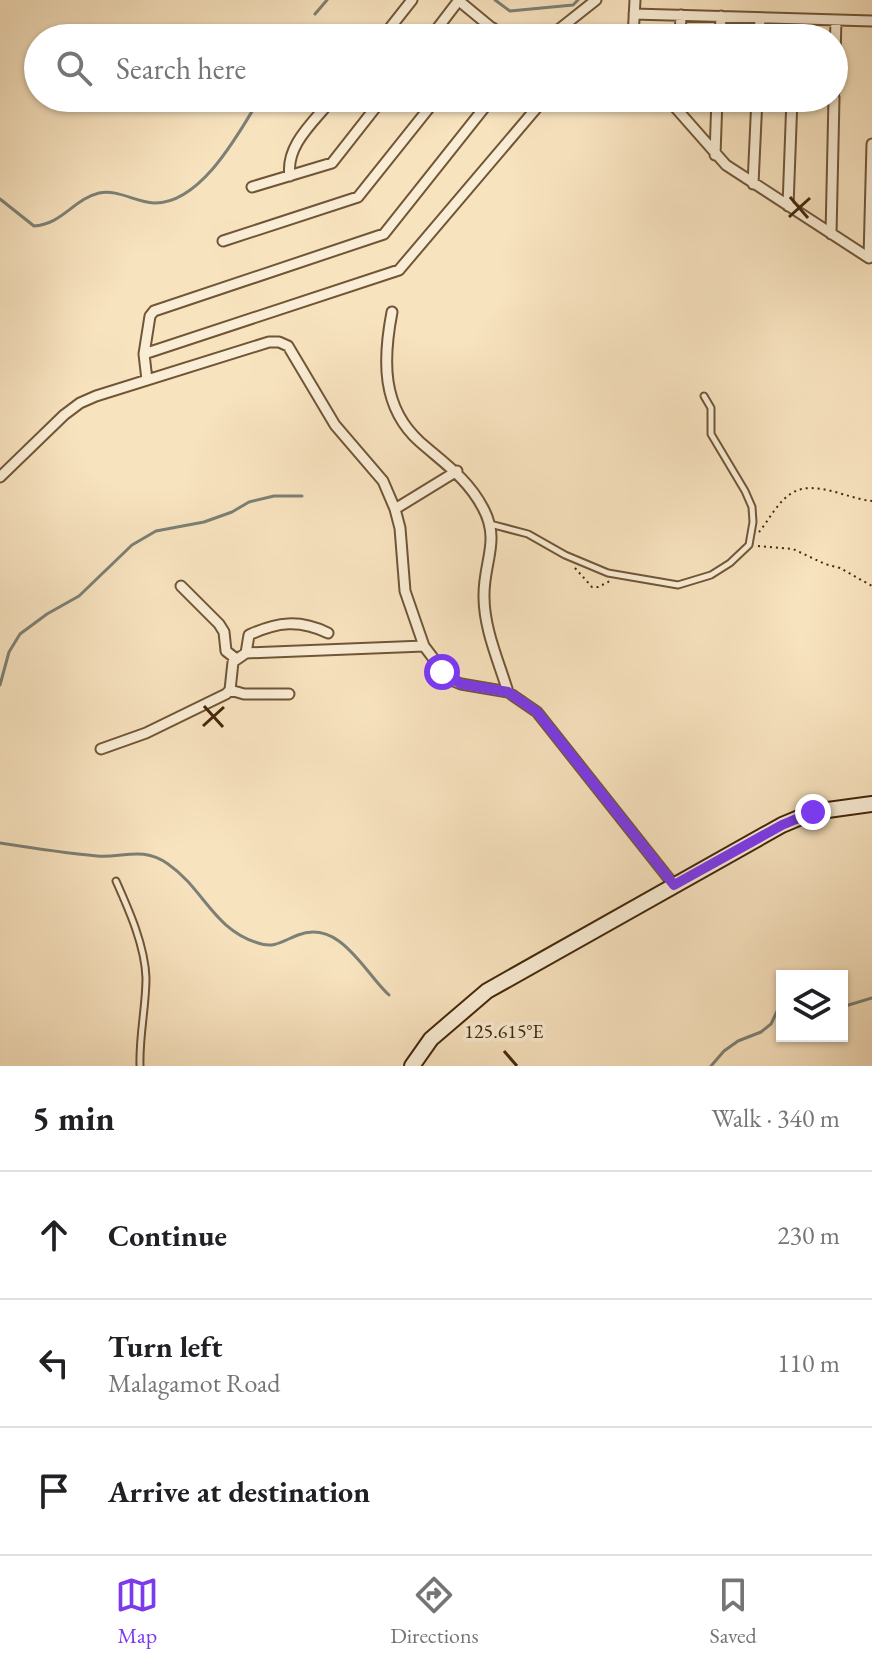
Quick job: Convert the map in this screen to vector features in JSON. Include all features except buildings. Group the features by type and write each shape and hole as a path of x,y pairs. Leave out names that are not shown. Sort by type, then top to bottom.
{"street":[{"path":"393,24 412,0"},
{"path":"441,24 459,0 488,24"},
{"path":"566,24 596,0"},
{"path":"634,24 635,0"},
{"path":"634,14 872,21"},
{"path":"681,15 681,24"},
{"path":"721,16 721,24"},
{"path":"760,18 760,24"},
{"path":"794,19 794,24"},
{"path":"836,20 836,24"},
{"path":"290,176 289,160 294,147 322,112"},
{"path":"252,187 332,163 372,112"},
{"path":"223,241 358,197 426,112"},
{"path":"147,380 144,354 150,316 154,311 384,234 481,112"},
{"path":"144,354 399,270 533,112"},
{"path":"679,112 715,155 753,184 869,258 872,144"},
{"path":"715,155 717,112"},
{"path":"753,184 756,112"},
{"path":"788,206 791,112"},
{"path":"831,234 834,112"},
{"path":"392,312 384,364 396,410 405,427 457,471 471,488 490,524 493,546 484,595 485,614 508,692"},
{"path":"0,477 80,403 269,342 288,346 335,425 383,481 400,528 405,591 415,628 424,646 449,679 508,692 525,702 547,722 674,885"},
{"path":"395,509 457,471"},
{"path":"181,586 219,624 224,632 226,651 235,658"},
{"path":"246,653 249,635 279,624 300,623 328,633"},
{"path":"230,690 235,658 246,653 424,646"},
{"path":"101,749 168,723 230,690 244,694 289,694"},
{"path":"412,1066 431,1039 487,991 782,825 827,809 872,804"}],"lane":[{"path":"490,524 528,534 565,555 617,575 678,585 711,575 749,545 753,533 752,507 714,442 711,408 704,396"},
{"path":"116,881 145,966 140,1066"}],"path":[{"path":"749,545 784,500 802,488 872,501"},
{"path":"749,545 793,549 840,568 872,586"},
{"path":"565,555 592,587 603,585 617,575"}],"waterway":[{"path":"315,14 327,0"},
{"path":"495,0 510,11 573,5 578,0"},
{"path":"0,199 34,226 60,217 99,193 113,193 154,203 171,200 187,192 217,164 251,112"},
{"path":"0,685 9,652 20,634 79,596 132,545 156,531 204,522 249,502 274,496 302,496"},
{"path":"0,843 97,856 150,855 180,874 219,918 243,937 269,945 313,932 326,934 350,950 389,995"},
{"path":"848,1005 872,998"},
{"path":"711,1066 738,1041 761,1032 771,1024 776,1014"}],"route":[{"path":"442,672 461,684 508,692 537,712 674,885 782,825 813,812"}]}
